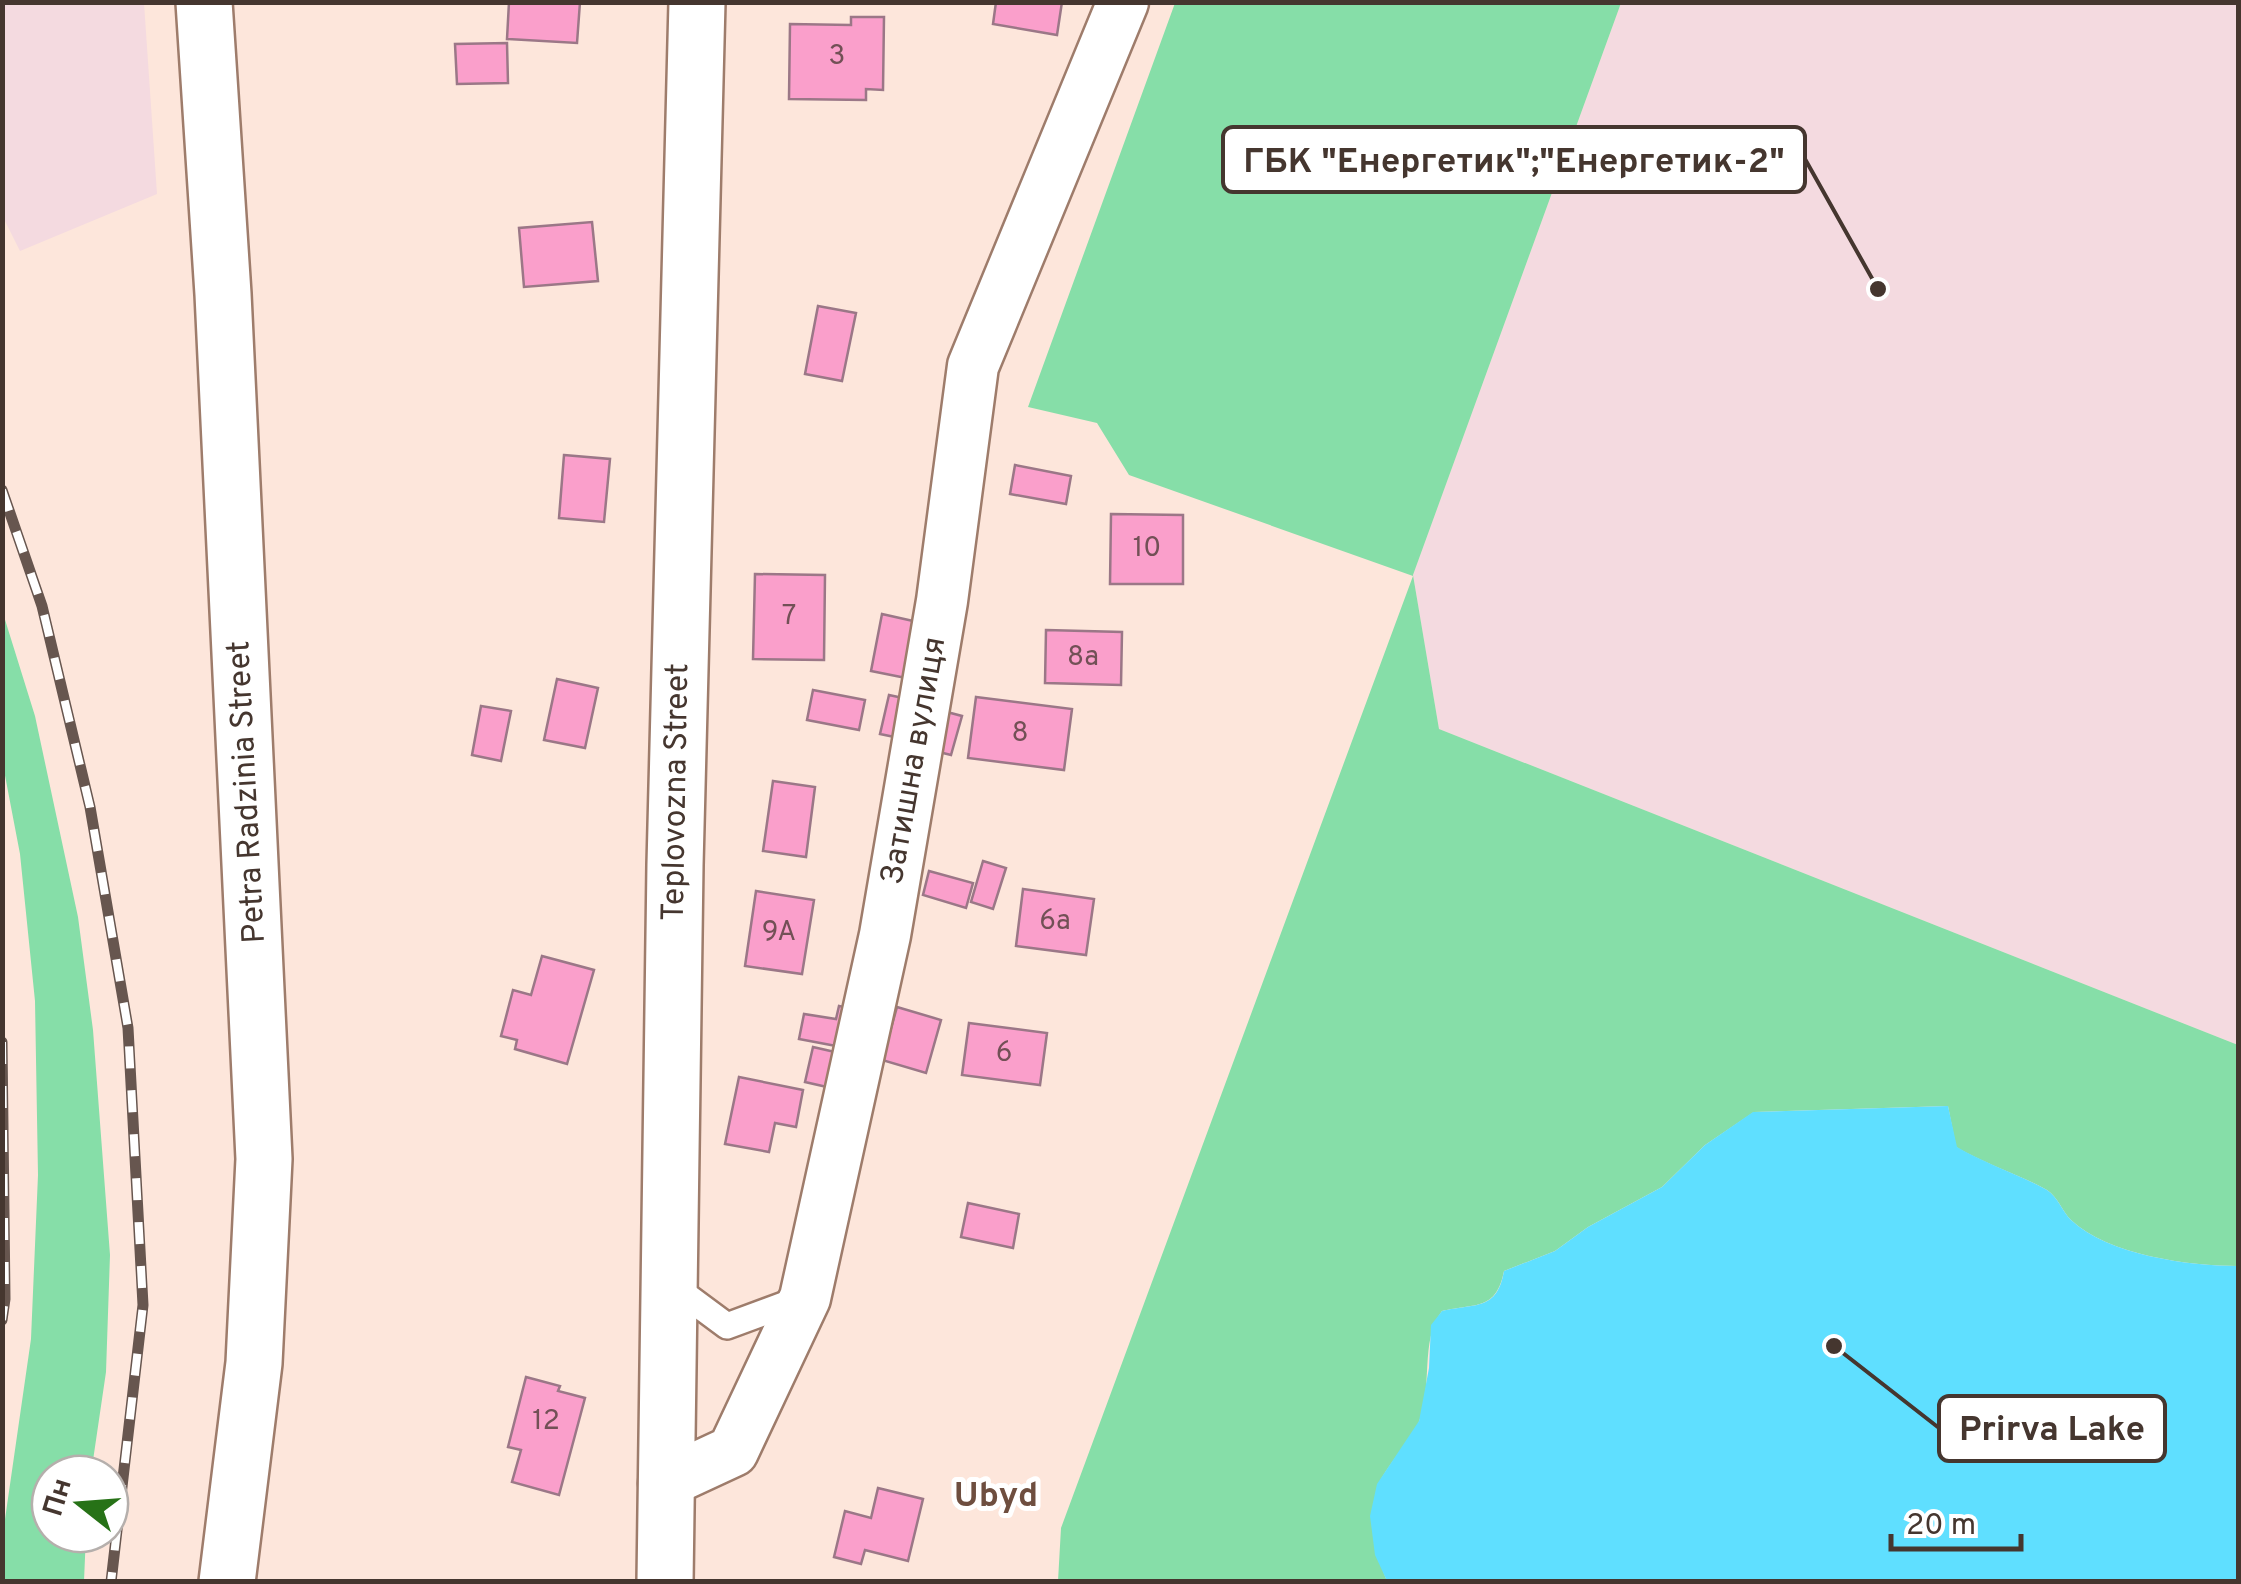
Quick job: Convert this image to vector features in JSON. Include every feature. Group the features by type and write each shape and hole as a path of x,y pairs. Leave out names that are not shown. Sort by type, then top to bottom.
{"street":[{"name":"Petra Radzinia Street","path":"204,2 223,294 264,1158 254,1362 228,1582"},
{"name":"Teplovozna Street","path":"665,1582 668,1282 697,2"},
{"name":"Затишна вулиця","path":"664,1483 733,1451 805,1298 885,935 942,601 973,366 1123,2"}],"lane":[{"path":"668,1282 727,1326 805,1298"}],"shaded area":[{"path":"3,2 144,3 157,194 20,251 3,217"},
{"path":"1621,3 2238,3 2238,1045 1439,729 1413,575"}],"green space":[{"path":"1175,3 1621,3 1413,575 1439,729 2238,1045 2238,1266 2150,1256 2087,1232 2071,1220 2047,1190 1956,1147 1948,1106 1754,1112 1705,1145 1662,1187 1588,1227 1555,1251 1504,1271 1490,1299 1442,1311 1431,1336 1418,1424 1377,1490 1376,1537 1387,1581 1058,1581 1061,1528 1413,576 1129,475 1097,423 1028,407"},
{"path":"2,610 35,716 78,917 93,1030 110,1255 106,1372 94,1454 30,1454 30,1554 85,1554 84,1581 3,1581 3,1533 31,1339 38,1175 35,1001 20,854 3,765"}],"water":[{"path":"1948,1106 1957,1147 2047,1190 2071,1220 2087,1232 2150,1256 2238,1266 2238,1581 1387,1581 1375,1555 1370,1516 1377,1484 1419,1421 1429,1368 1431,1325 1442,1311 1490,1299 1501,1284 1504,1271 1555,1251 1588,1227 1662,1187 1705,1145 1753,1112"}],"building":[{"path":"509,2 580,2 577,43 507,39"},
{"path":"996,2 1062,2 1057,35 993,24"},
{"path":"851,17 884,17 883,90 866,89 866,100 789,99 790,24 851,25"},
{"path":"507,43 508,83 457,84 455,44"},
{"path":"592,222 598,281 524,287 519,228"},
{"path":"818,306 856,313 842,381 805,374"},
{"path":"564,455 610,459 604,522 559,518"},
{"path":"1015,465 1071,476 1066,504 1010,494"},
{"path":"1111,514 1183,515 1183,584 1110,584"},
{"path":"755,574 825,575 824,660 753,659"},
{"path":"882,614 922,623 911,679 871,671"},
{"path":"1046,630 1122,632 1121,685 1045,683"},
{"path":"557,679 598,688 585,748 544,740"},
{"path":"813,690 865,700 859,730 807,720"},
{"path":"889,695 912,700 904,739 880,734"},
{"path":"976,697 1072,709 1064,770 968,758"},
{"path":"481,706 511,711 501,761 472,755"},
{"path":"947,712 962,716 951,755 935,751"},
{"path":"773,781 815,787 806,857 763,851"},
{"path":"983,861 1006,868 993,909 971,902"},
{"path":"929,871 973,883 966,908 923,895"},
{"path":"1023,889 1094,899 1086,955 1016,946"},
{"path":"756,891 814,900 802,974 745,966"},
{"path":"542,956 594,970 567,1064 515,1049 517,1040 501,1036 513,990 531,995"},
{"path":"839,1006 860,1010 852,1049 799,1039 804,1014 836,1019"},
{"path":"897,1007 941,1020 926,1073 882,1060"},
{"path":"969,1023 1047,1033 1040,1085 962,1075"},
{"path":"813,1047 848,1055 840,1090 805,1082"},
{"path":"739,1077 803,1090 796,1127 775,1123 769,1152 725,1144"},
{"path":"968,1203 1019,1214 1013,1248 961,1237"},
{"path":"526,1377 585,1398 559,1495 512,1482 521,1450 508,1447"},
{"path":"878,1488 923,1499 908,1561 865,1550 861,1564 834,1557 845,1511 871,1518"}],"railway":[{"path":"2,490 42,606 90,807 128,1028 143,1305 111,1582"},
{"path":"2,1042 2,1320"}],"place":[{"name":"ГБК \"Енергетик\";\"Енергетик-2\"","path":"1878,289"},
{"name":"Prirva Lake","path":"1834,1346"}],"district":[{"name":"Ubyd","path":"996,1497"}]}
